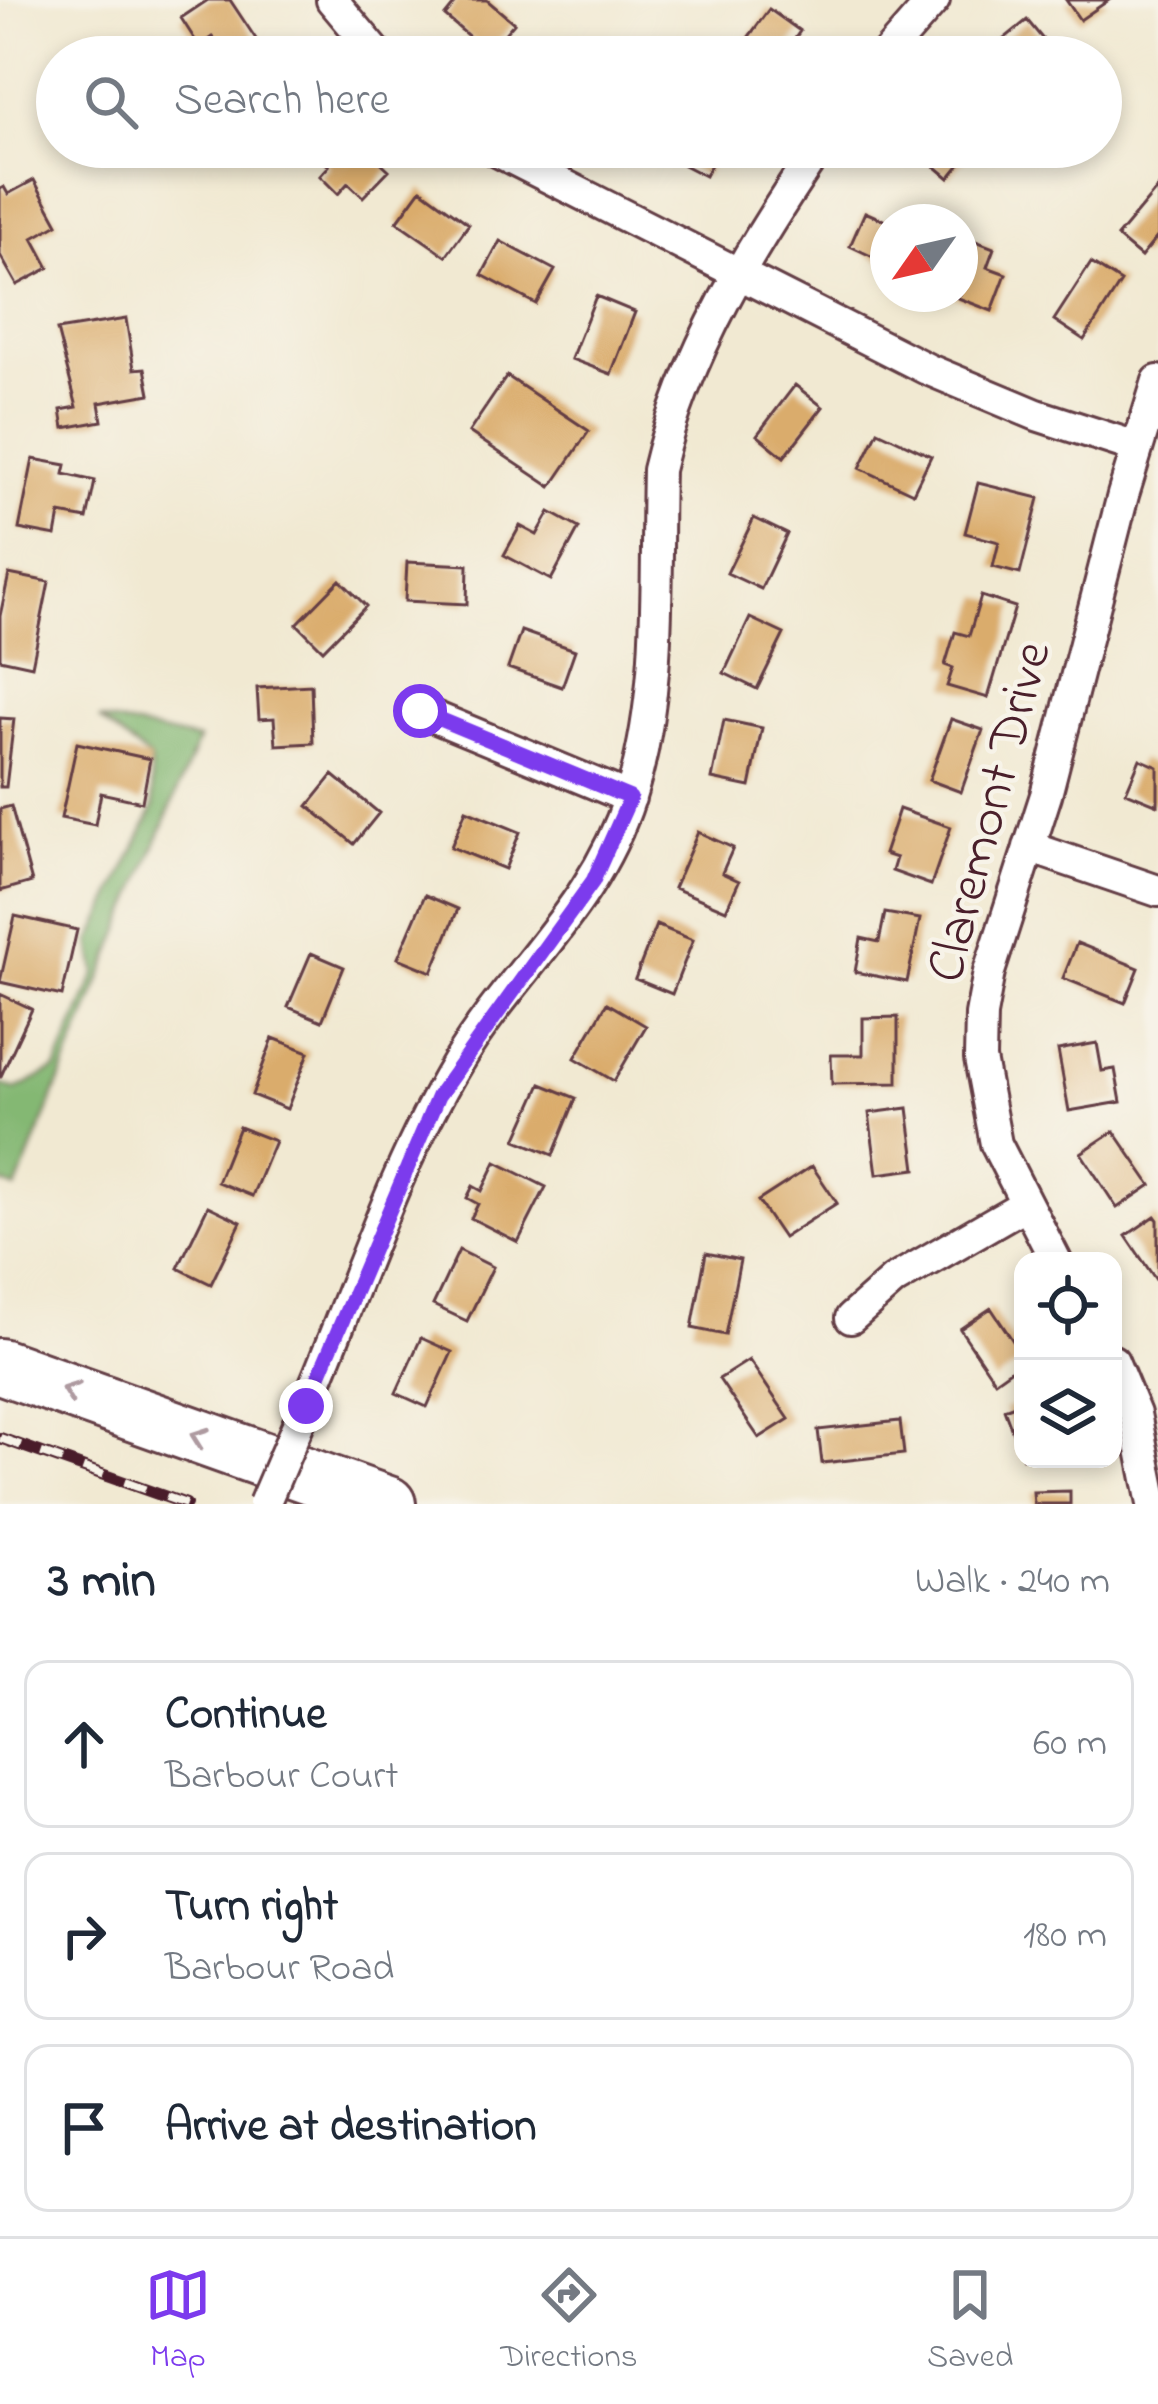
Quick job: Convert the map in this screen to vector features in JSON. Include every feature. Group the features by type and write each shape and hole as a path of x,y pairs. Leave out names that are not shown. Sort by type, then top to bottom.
{"highway":[{"path":"0,1366 388,1504"}],"street":[{"path":"332,0 362,36"},
{"path":"902,36 934,0"},
{"path":"530,168 961,384 1136,447"},
{"path":"264,1504 438,1096 593,881 630,798 651,694 658,470 665,438 737,275 806,168"},
{"name":"Claremont Drive","path":"1051,1252 996,1144 980,1059 988,972 1029,847 1158,381"},
{"path":"420,711 630,798"},
{"path":"1029,847 1158,891"},
{"path":"851,1318 895,1280 1024,1205"},
{"path":"1122,1383 1152,1456 1153,1504"}],"green space":[{"path":"99,719 198,740 16,1189 0,1182 0,1084 16,1090 56,1069 96,973 91,942 154,807 150,759"}],"building":[{"path":"208,0 230,0 254,36 193,36 181,18"},
{"path":"458,0 487,0 514,23 503,36 468,36 445,16"},
{"path":"1066,0 1109,0 1080,20"},
{"path":"769,9 800,31 797,36 749,36"},
{"path":"1027,20 1040,36 1008,36"},
{"path":"327,168 389,170 363,197 348,183 338,194 320,176"},
{"path":"937,168 957,168 949,178"},
{"path":"34,180 58,224 33,238 49,268 17,285 0,255 0,189 4,187 8,194"},
{"path":"1158,188 1158,236 1141,257 1117,237"},
{"path":"421,189 469,224 446,256 397,222"},
{"path":"865,212 870,214 870,255 850,246"},
{"path":"500,241 555,270 536,304 482,275"},
{"path":"978,242 994,248 987,267 1006,274 992,311 978,306"},
{"path":"1091,263 1121,282 1084,340 1054,320"},
{"path":"596,296 635,312 611,374 571,359"},
{"path":"126,319 134,369 145,368 150,394 99,403 102,421 64,428 61,410 77,407 57,330"},
{"path":"507,376 589,431 551,487 469,432"},
{"path":"795,385 823,407 784,457 757,435"},
{"path":"878,431 931,456 913,493 860,468"},
{"path":"33,459 66,465 64,474 95,481 87,519 60,514 56,536 19,529"},
{"path":"978,483 1039,498 1020,574 993,567 999,542 965,533"},
{"path":"550,512 579,528 551,580 504,555 520,526 537,535"},
{"path":"754,518 787,534 761,589 727,573"},
{"path":"407,562 468,565 467,604 405,601"},
{"path":"9,574 49,582 32,666 0,659 0,616"},
{"path":"340,580 366,606 323,650 297,624"},
{"path":"981,596 1015,607 988,698 947,686 953,668 945,665 955,632 969,636"},
{"path":"750,618 784,634 757,689 724,673"},
{"path":"521,631 575,650 562,687 508,668"},
{"path":"311,685 313,743 276,745 274,718 259,719 257,688"},
{"path":"0,718 14,719 6,787 0,787"},
{"path":"951,719 983,730 961,792 929,780"},
{"path":"724,720 762,728 750,787 712,779"},
{"path":"77,743 150,759 142,802 101,793 95,825 61,818"},
{"path":"1140,759 1158,767 1158,805 1126,792"},
{"path":"333,775 379,813 354,844 308,806"},
{"path":"11,806 32,882 0,891 0,809"},
{"path":"899,809 951,827 931,885 892,871 896,858 884,854"},
{"path":"466,810 520,832 505,869 451,847"},
{"path":"698,832 733,848 722,873 739,881 726,910 674,888"},
{"path":"425,895 458,909 432,972 398,958"},
{"path":"885,913 920,919 907,982 855,972 861,938 879,942"},
{"path":"15,916 77,930 62,996 0,982"},
{"path":"656,925 693,940 672,994 635,979"},
{"path":"1077,943 1139,968 1125,1003 1063,978"},
{"path":"311,953 344,967 322,1021 288,1007"},
{"path":"0,994 32,1009 0,1078"},
{"path":"607,1003 646,1026 614,1081 575,1058"},
{"path":"898,1017 898,1083 832,1084 831,1055 863,1055 863,1018"},
{"path":"273,1038 309,1052 287,1109 252,1095"},
{"path":"1097,1043 1102,1071 1115,1069 1121,1102 1069,1111 1058,1050"},
{"path":"541,1084 576,1098 553,1155 516,1140"},
{"path":"908,1108 916,1169 877,1174 869,1113"},
{"path":"239,1127 275,1141 252,1196 217,1182"},
{"path":"1114,1131 1151,1185 1117,1208 1081,1153"},
{"path":"496,1162 546,1187 518,1242 471,1218 478,1204 467,1198 473,1186 482,1191"},
{"path":"812,1166 837,1203 783,1238 758,1201"},
{"path":"208,1206 241,1222 211,1284 178,1268"},
{"path":"1155,1216 1158,1220 1158,1283 1126,1236"},
{"path":"459,1250 493,1267 467,1321 433,1305"},
{"path":"706,1253 740,1260 725,1335 692,1328"},
{"path":"991,1308 1014,1342 1014,1367 995,1381 960,1329"},
{"path":"421,1338 452,1352 427,1407 396,1393"},
{"path":"749,1360 789,1419 759,1438 719,1379"},
{"path":"1014,1405 1014,1435 1004,1409"},
{"path":"900,1421 904,1454 822,1463 818,1430"},
{"path":"1070,1491 1070,1504 1034,1504 1033,1492"}],"railway":[{"path":"0,1438 186,1504"}],"route":[{"path":"306,1406 438,1096 496,1010 560,933 613,843 630,798 420,711"}]}
